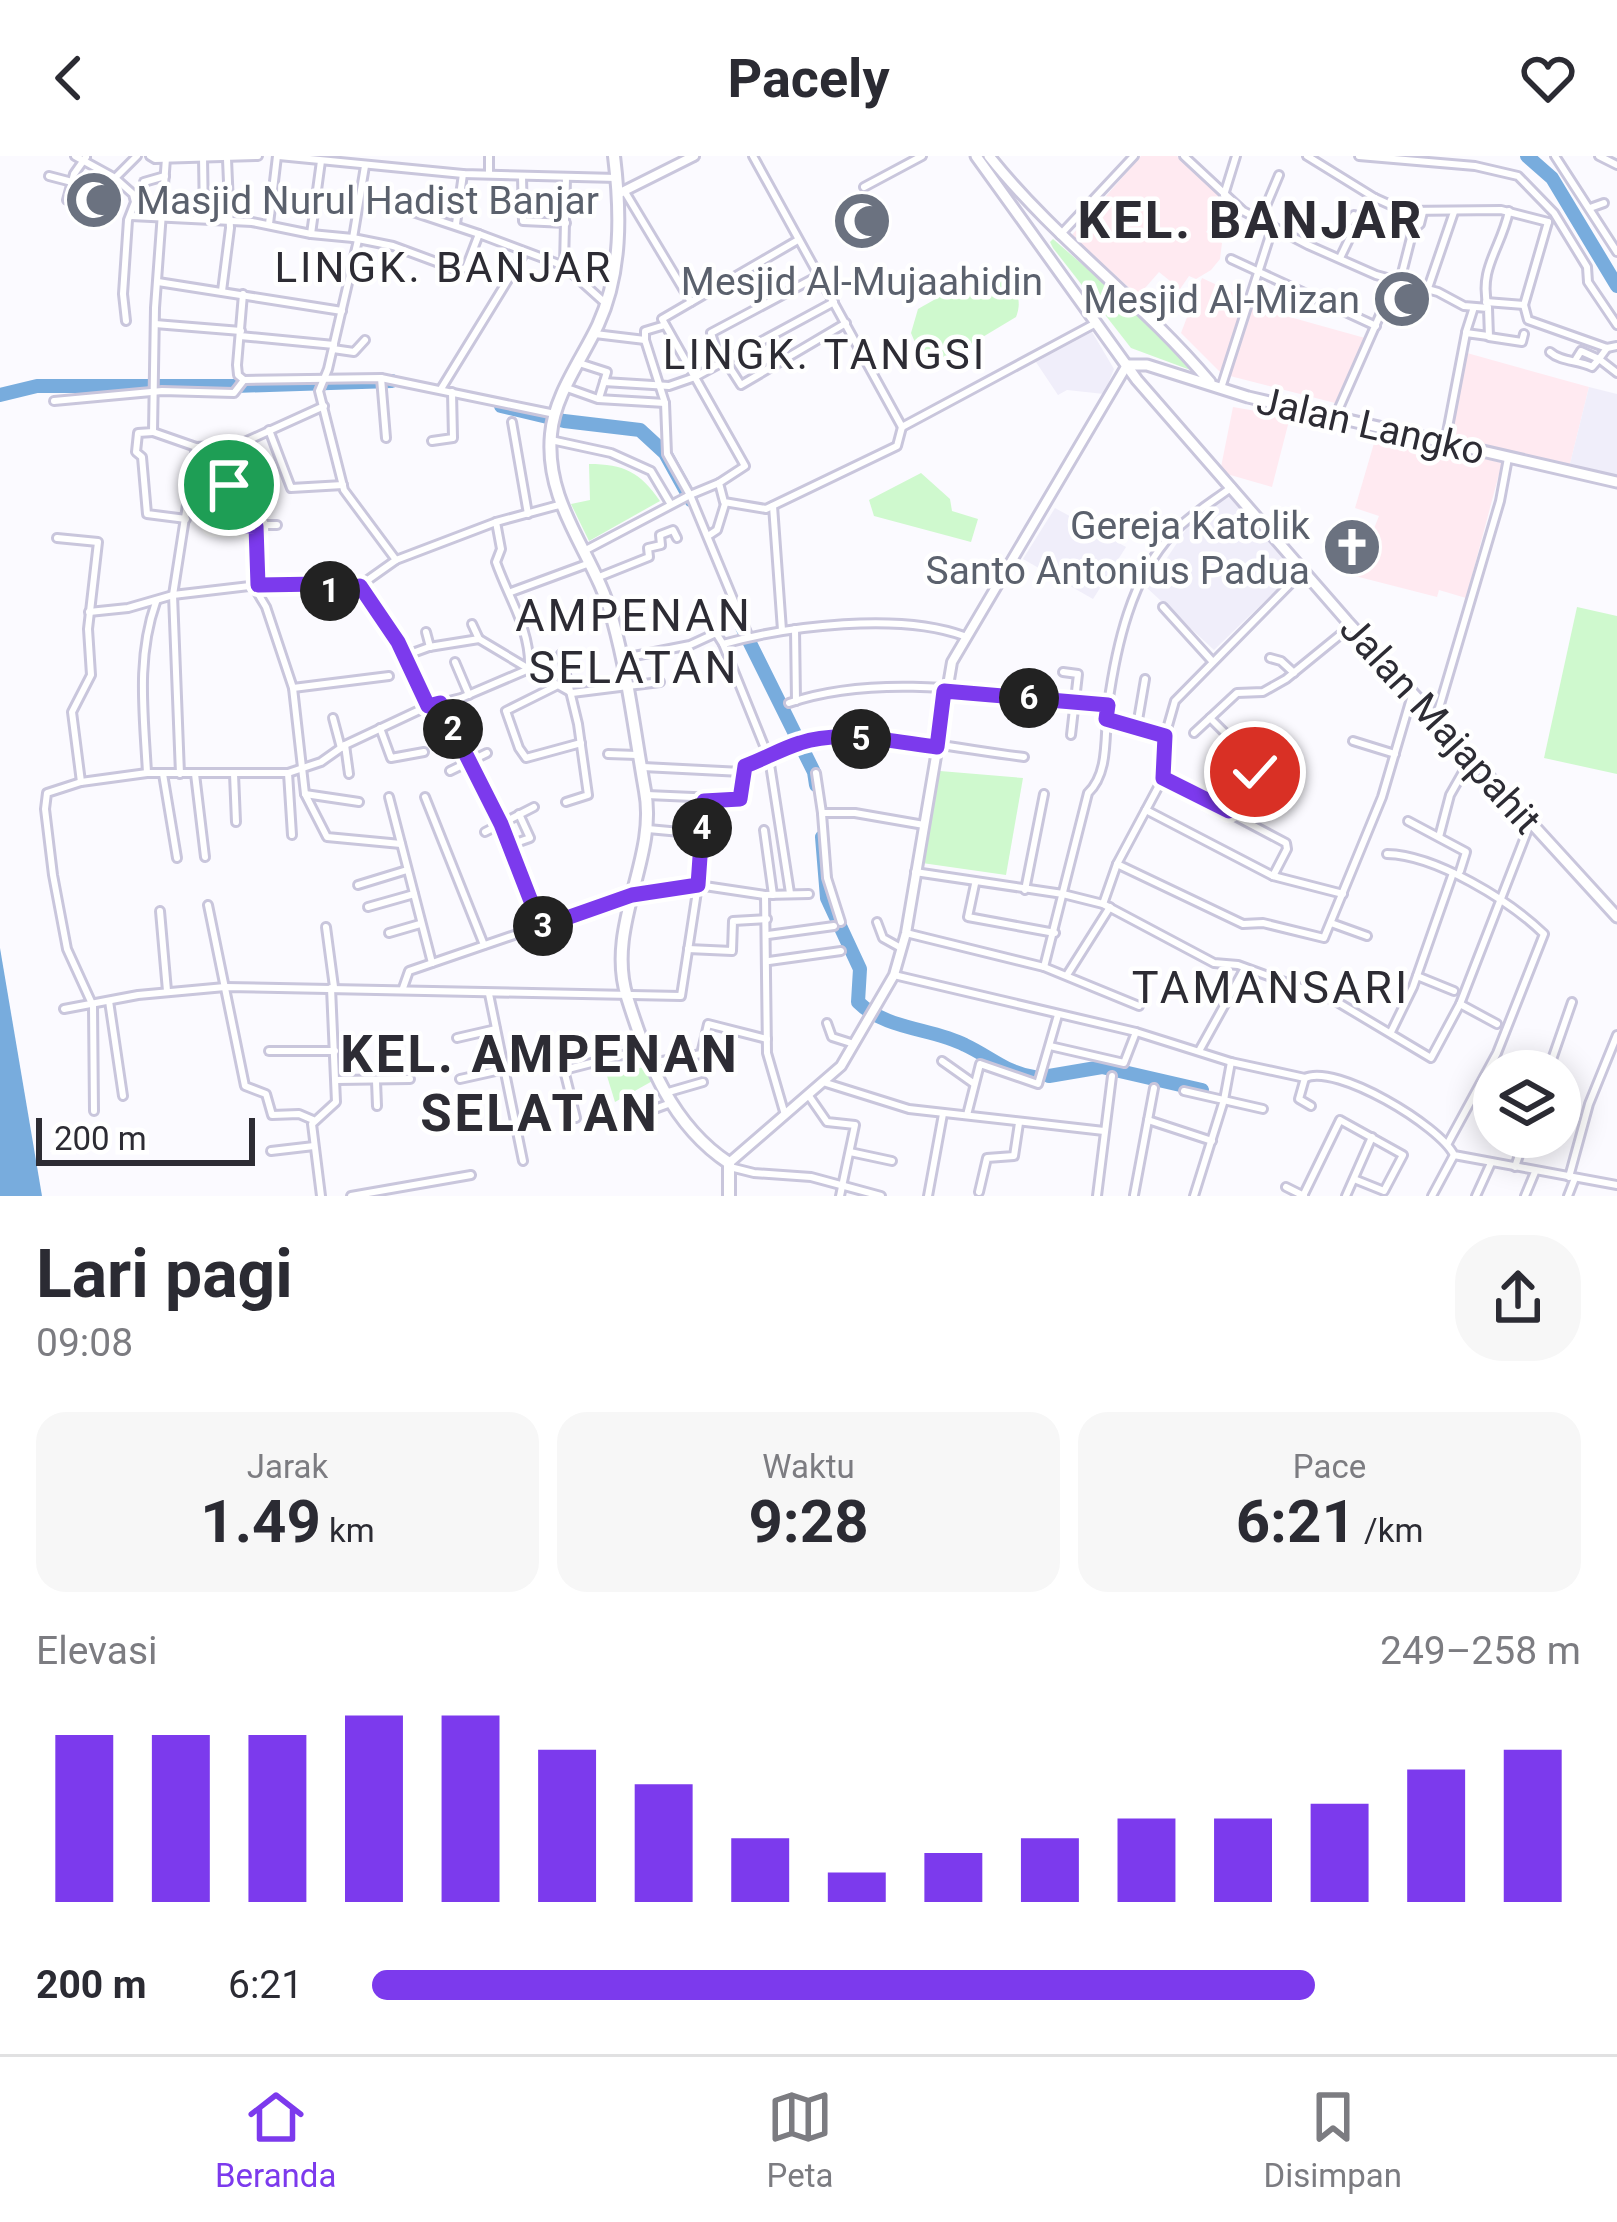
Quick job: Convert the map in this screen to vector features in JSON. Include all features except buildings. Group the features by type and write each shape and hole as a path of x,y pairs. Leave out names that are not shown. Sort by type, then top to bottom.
{"highway":[{"path":"614,156 622,193 608,304 553,424 560,505 614,621 647,796 621,947 627,995 668,1098 696,1140 729,1165 729,1192"}],"main road":[{"name":"Jalan Majapahit","path":"976,156 1127,364 1352,626 1617,917"},
{"path":"989,156 1056,232 1135,302 1210,382"},
{"path":"1038,242 1056,232"},
{"name":"Jalan Langko","path":"1127,364 1148,365 1335,417 1617,482"}],"street":[{"path":"75,156 86,158 135,196 123,294 126,322"},
{"path":"115,178 137,156"},
{"path":"150,156 259,156"},
{"path":"269,224 278,156 463,174 617,178"},
{"path":"489,156 489,174"},
{"path":"692,304 622,193 694,156"},
{"path":"725,504 749,509 773,506 897,446 902,428 754,156"},
{"path":"864,187 922,156"},
{"path":"1056,232 1134,156"},
{"path":"1184,156 1194,160 1224,195 1260,220 1340,258 1474,307 1524,305"},
{"path":"1224,195 1236,156"},
{"path":"1307,156 1404,211 1509,211 1551,218"},
{"path":"1359,156 1498,169 1518,176 1587,267 1588,283 1617,325"},
{"path":"1555,156 1617,252"},
{"path":"1599,156 1617,165"},
{"path":"203,157 204,220"},
{"path":"85,207 67,200 86,158"},
{"path":"154,432 155,324 166,158"},
{"path":"222,291 229,221 227,159"},
{"path":"311,234 320,160"},
{"path":"365,166 342,311 320,391 343,484 396,560"},
{"path":"455,225 463,174"},
{"path":"1260,220 1279,175"},
{"path":"49,176 72,182"},
{"path":"144,182 164,176"},
{"path":"523,176 523,221 566,223"},
{"path":"564,266 566,177"},
{"path":"1340,258 1353,231 1347,225 1354,215 1364,218 1375,198"},
{"path":"1590,208 1604,203"},
{"path":"398,207 564,266 608,304"},
{"path":"1428,288 1454,211"},
{"path":"1489,337 1484,277 1509,211"},
{"path":"1335,417 1424,212"},
{"path":"1507,226 1516,223 1520,214"},
{"path":"130,216 269,224 393,246 461,270 479,235"},
{"path":"1551,218 1524,305 1528,320 1612,347 1599,359"},
{"path":"1222,388 1273,226"},
{"path":"511,592 584,558 670,502 719,483 745,466 663,318 798,240"},
{"path":"441,389 525,252"},
{"path":"1232,259 1376,326"},
{"path":"716,349 711,333 818,276"},
{"path":"158,282 342,311"},
{"path":"241,384 237,365 243,294"},
{"path":"604,382 661,388 695,376 834,302"},
{"path":"1445,443 1474,307"},
{"path":"902,428 1098,322"},
{"path":"725,360 741,385 846,323"},
{"path":"155,324 354,352 365,340"},
{"path":"665,326 645,331 645,340 665,403 667,454 707,536 746,637"},
{"path":"1466,333 1516,343 1522,342 1524,334"},
{"path":"593,334 645,340"},
{"path":"1550,352 1560,359 1576,359 1581,352 1617,373"},
{"path":"579,363 607,371 598,399"},
{"path":"729,1165 826,1083 856,1044 894,975 906,933 944,691 964,636 1127,364"},
{"path":"54,401 156,388 234,393 241,384 325,380 441,389 553,424 651,471 670,502"},
{"path":"381,382 386,438"},
{"path":"566,388 598,399 665,403"},
{"path":"432,440 453,439 452,393"},
{"path":"186,519 147,514 138,433 154,432 196,447 238,445 325,406"},
{"path":"512,422 528,514"},
{"path":"269,430 291,488 343,484"},
{"path":"180,774 172,596 196,447"},
{"path":"1436,718 1500,501 1508,458"},
{"path":"193,476 229,484 215,525 277,525"},
{"path":"707,536 718,527 725,504 719,483"},
{"path":"1044,967 1088,793 1100,781 1124,622 1161,546 1187,520 1232,488"},
{"path":"89,612 256,586 321,584 341,599 396,560 496,522 560,505"},
{"path":"773,506 782,630"},
{"path":"496,522 501,549 496,562 511,592 529,649 530,669"},
{"path":"256,526 256,586 293,688 305,794 327,838 401,844"},
{"path":"596,578 649,557 648,548 661,545 659,535 674,530 676,538"},
{"path":"57,538 98,542 89,612 91,676 72,712 81,782"},
{"path":"1067,976 1106,906 1117,864 1163,778 1165,736 1179,694 1304,570"},
{"path":"360,586 406,656 428,706"},
{"path":"147,773 142,659 156,602"},
{"path":"1163,607 1212,661"},
{"path":"472,624 479,639 572,693 660,682"},
{"path":"1194,733 1237,693 1263,692 1352,626"},
{"path":"722,644 795,629 925,627 964,636"},
{"path":"795,629 792,702 864,687 1108,705"},
{"path":"426,632 430,646"},
{"path":"620,659 690,645 716,633 769,758 790,895"},
{"path":"406,656 430,646 479,639"},
{"path":"562,654 588,795 566,802"},
{"path":"1270,658 1282,661 1294,673"},
{"path":"455,662 469,694"},
{"path":"94,1111 93,1006 68,949 52,875 47,793 81,782 147,773 288,772 321,762 428,706 530,669"},
{"path":"1063,672 1078,674 1071,735"},
{"path":"293,688 389,676"},
{"path":"1137,727 1145,680"},
{"path":"556,686 506,711 519,748 526,758 581,743"},
{"path":"1117,864 1243,924 1263,923 1324,938 1382,797 1413,692"},
{"path":"440,703 501,824 541,927"},
{"path":"333,718 349,774"},
{"path":"1210,718 1231,739 1262,732"},
{"path":"1106,719 1165,736"},
{"path":"436,741 474,723"},
{"path":"380,728 391,758 424,752"},
{"path":"608,754 638,761 744,769 802,742 845,738 1024,757"},
{"path":"1353,741 1395,754"},
{"path":"450,771 487,753"},
{"path":"1439,837 1450,795 1471,758"},
{"path":"647,796 740,799 744,769"},
{"path":"288,772 292,835"},
{"path":"1229,811 1238,781 1255,772"},
{"path":"767,935 837,924 816,773"},
{"path":"164,774 177,858"},
{"path":"195,774 205,857"},
{"path":"234,774 236,822"},
{"path":"1163,778 1287,844 1274,876"},
{"path":"305,794 359,802"},
{"path":"1025,890 1044,794"},
{"path":"389,797 432,963"},
{"path":"425,797 484,945"},
{"path":"64,1009 167,991 225,987 681,996 698,885 704,801"},
{"path":"485,832 534,807"},
{"path":"1146,810 1274,876 1343,894"},
{"path":"510,845 530,838 519,814"},
{"path":"822,814 877,815 924,825"},
{"path":"1391,1033 1466,852 1408,821"},
{"path":"916,872 1063,894 1106,906 1214,963 1245,968 1334,1000 1433,1058 1502,903 1530,824"},
{"path":"644,828 702,834"},
{"path":"764,830 770,895 767,1056 785,1115"},
{"path":"1388,854 1410,855 1457,873 1543,932 1497,1053 1448,1143"},
{"path":"358,885 407,870"},
{"path":"975,884 968,917 1054,933"},
{"path":"403,988 408,972 632,895 698,885 770,895 809,894"},
{"path":"368,907 414,894"},
{"path":"208,905 245,1087 266,1094 272,1115 299,1114 313,1120"},
{"path":"160,911 167,991"},
{"path":"688,949 732,950 733,921 767,919"},
{"path":"877,922 883,938 903,949"},
{"path":"1331,923 1367,936"},
{"path":"389,933 421,924"},
{"path":"313,1120 335,1106 333,988 326,927"},
{"path":"906,933 1044,967 1139,1006"},
{"path":"769,961 841,951"},
{"path":"1199,1051 1245,968"},
{"path":"894,975 1136,1032 1231,1062 1305,1078 1321,1075 1373,1094 1448,1143 1454,1155"},
{"path":"1417,976 1454,991"},
{"path":"489,994 523,1161"},
{"path":"109,1001 123,1096"},
{"path":"1555,1050 1572,1002"},
{"path":"1460,1004 1497,1024"},
{"path":"967,1115 980,1064 1036,1085 1058,1016"},
{"path":"827,1023 834,1039 856,1044"},
{"path":"651,1064 701,1054 708,1024 767,1039"},
{"path":"457,1038 496,1029"},
{"path":"1050,1046 1123,1064 1136,1032"},
{"path":"1568,1196 1589,1104 1617,1035"},
{"path":"576,1118 563,1070 646,1049"},
{"path":"269,1052 335,1051"},
{"path":"942,1060 974,1084"},
{"path":"1194,1196 1231,1062"},
{"path":"460,1078 506,1069"},
{"path":"1097,1196 1112,1076"},
{"path":"1305,1078 1300,1101 1311,1106"},
{"path":"336,1080 410,1079"},
{"path":"376,1081 377,1106"},
{"path":"646,1112 703,1082"},
{"path":"826,1083 878,1101 943,1114 1104,1131"},
{"path":"1134,1195 1154,1088"},
{"path":"1184,1091 1263,1109"},
{"path":"809,1096 826,1123 854,1123 840,1196"},
{"path":"928,1196 943,1114"},
{"path":"313,1120 321,1196"},
{"path":"1148,1120 1212,1141"},
{"path":"1286,1187 1303,1196 1340,1120 1402,1157 1384,1191 1354,1179"},
{"path":"980,1192 987,1157 1014,1156 1019,1123"},
{"path":"1346,1196 1372,1137"},
{"path":"271,1151 314,1146"},
{"path":"850,1152 892,1161"},
{"path":"1454,1155 1617,1184"},
{"path":"1432,1196 1454,1155"},
{"path":"1515,1167 1518,1158"},
{"path":"1476,1196 1491,1163"},
{"path":"729,1165 881,1196"},
{"path":"1525,1196 1535,1172"},
{"path":"351,1196 472,1175"},
{"path":"717,1196 729,1192"}],"shaded area":[{"path":"1141,156 1177,156 1226,202 1206,232 1222,243 1220,259 1211,270 1196,279 1189,276 1180,289 1159,272 1138,296 1072,235"},
{"path":"1202,278 1245,298 1221,373 1181,333"},
{"path":"1250,306 1365,338 1335,403 1230,376"},
{"path":"1092,332 1114,369 1104,394 1067,390 1058,395 1036,362"},
{"path":"1467,353 1589,387 1569,468 1450,438"},
{"path":"1589,387 1617,394 1617,479 1569,468"},
{"path":"1233,407 1290,417 1272,487 1220,472"},
{"path":"1377,433 1502,463 1466,598 1439,590 1437,597 1355,576 1379,516 1355,508"},
{"path":"1233,490 1298,569 1214,650 1147,588 1191,522"},
{"path":"1055,508 1126,547 1093,599 1023,559"}],"green space":[{"path":"1053,239 1142,316 1193,371 1131,348 1053,248"},
{"path":"983,272 1000,276 1012,286 1018,300 1016,317 946,359 924,353 911,333 918,309"},
{"path":"589,464 630,472 660,501 589,541 571,504 590,500"},
{"path":"921,473 950,499 952,511 978,519 971,542 874,516 869,500"},
{"path":"1577,607 1617,616 1617,774 1544,758"},
{"path":"940,771 1023,778 1006,875 922,863"},
{"path":"652,1065 656,1079 615,1102 607,1076"}],"water":[{"path":"0,948 42,1196 0,1196"}],"waterway":[{"path":"1527,156 1552,178 1617,286"},
{"path":"0,395 37,386 392,381"},
{"path":"501,406 564,421 640,430 665,453 691,500"},
{"path":"742,627 814,772 816,785"},
{"path":"822,837 827,898 860,969 858,1002 882,1018 952,1039 1034,1077"},
{"path":"1049,1076 1102,1067 1202,1090"}],"place":[{"name":"Masjid Nurul Hadist Banjar","path":"94,200"},
{"name":"Mesjid Al-Mujaahidin","path":"862,221"},
{"name":"Mesjid Al-Mizan","path":"1402,299"},
{"name":"Gereja Katolik Santo Antonius Padua","path":"1352,547"}],"district":[{"name":"KEL. BANJAR","path":"1251,220"},
{"name":"LINGK. BANJAR","path":"444,267"},
{"name":"LINGK. TANGSI","path":"825,354"},
{"name":"AMPENAN SELATAN","path":"634,641"},
{"name":"TAMANSARI","path":"1271,987"},
{"name":"KEL. AMPENAN SELATAN","path":"540,1083"}],"route":[{"path":"229,485 213,525 256,526 258,585 321,584 341,599 360,586 398,642 428,706 440,703 501,824 541,927 632,895 698,885 704,801 740,799 745,766 802,742 820,740 937,747 944,691 1108,705 1106,719 1165,736 1163,778 1229,811 1238,781 1255,772"}]}
